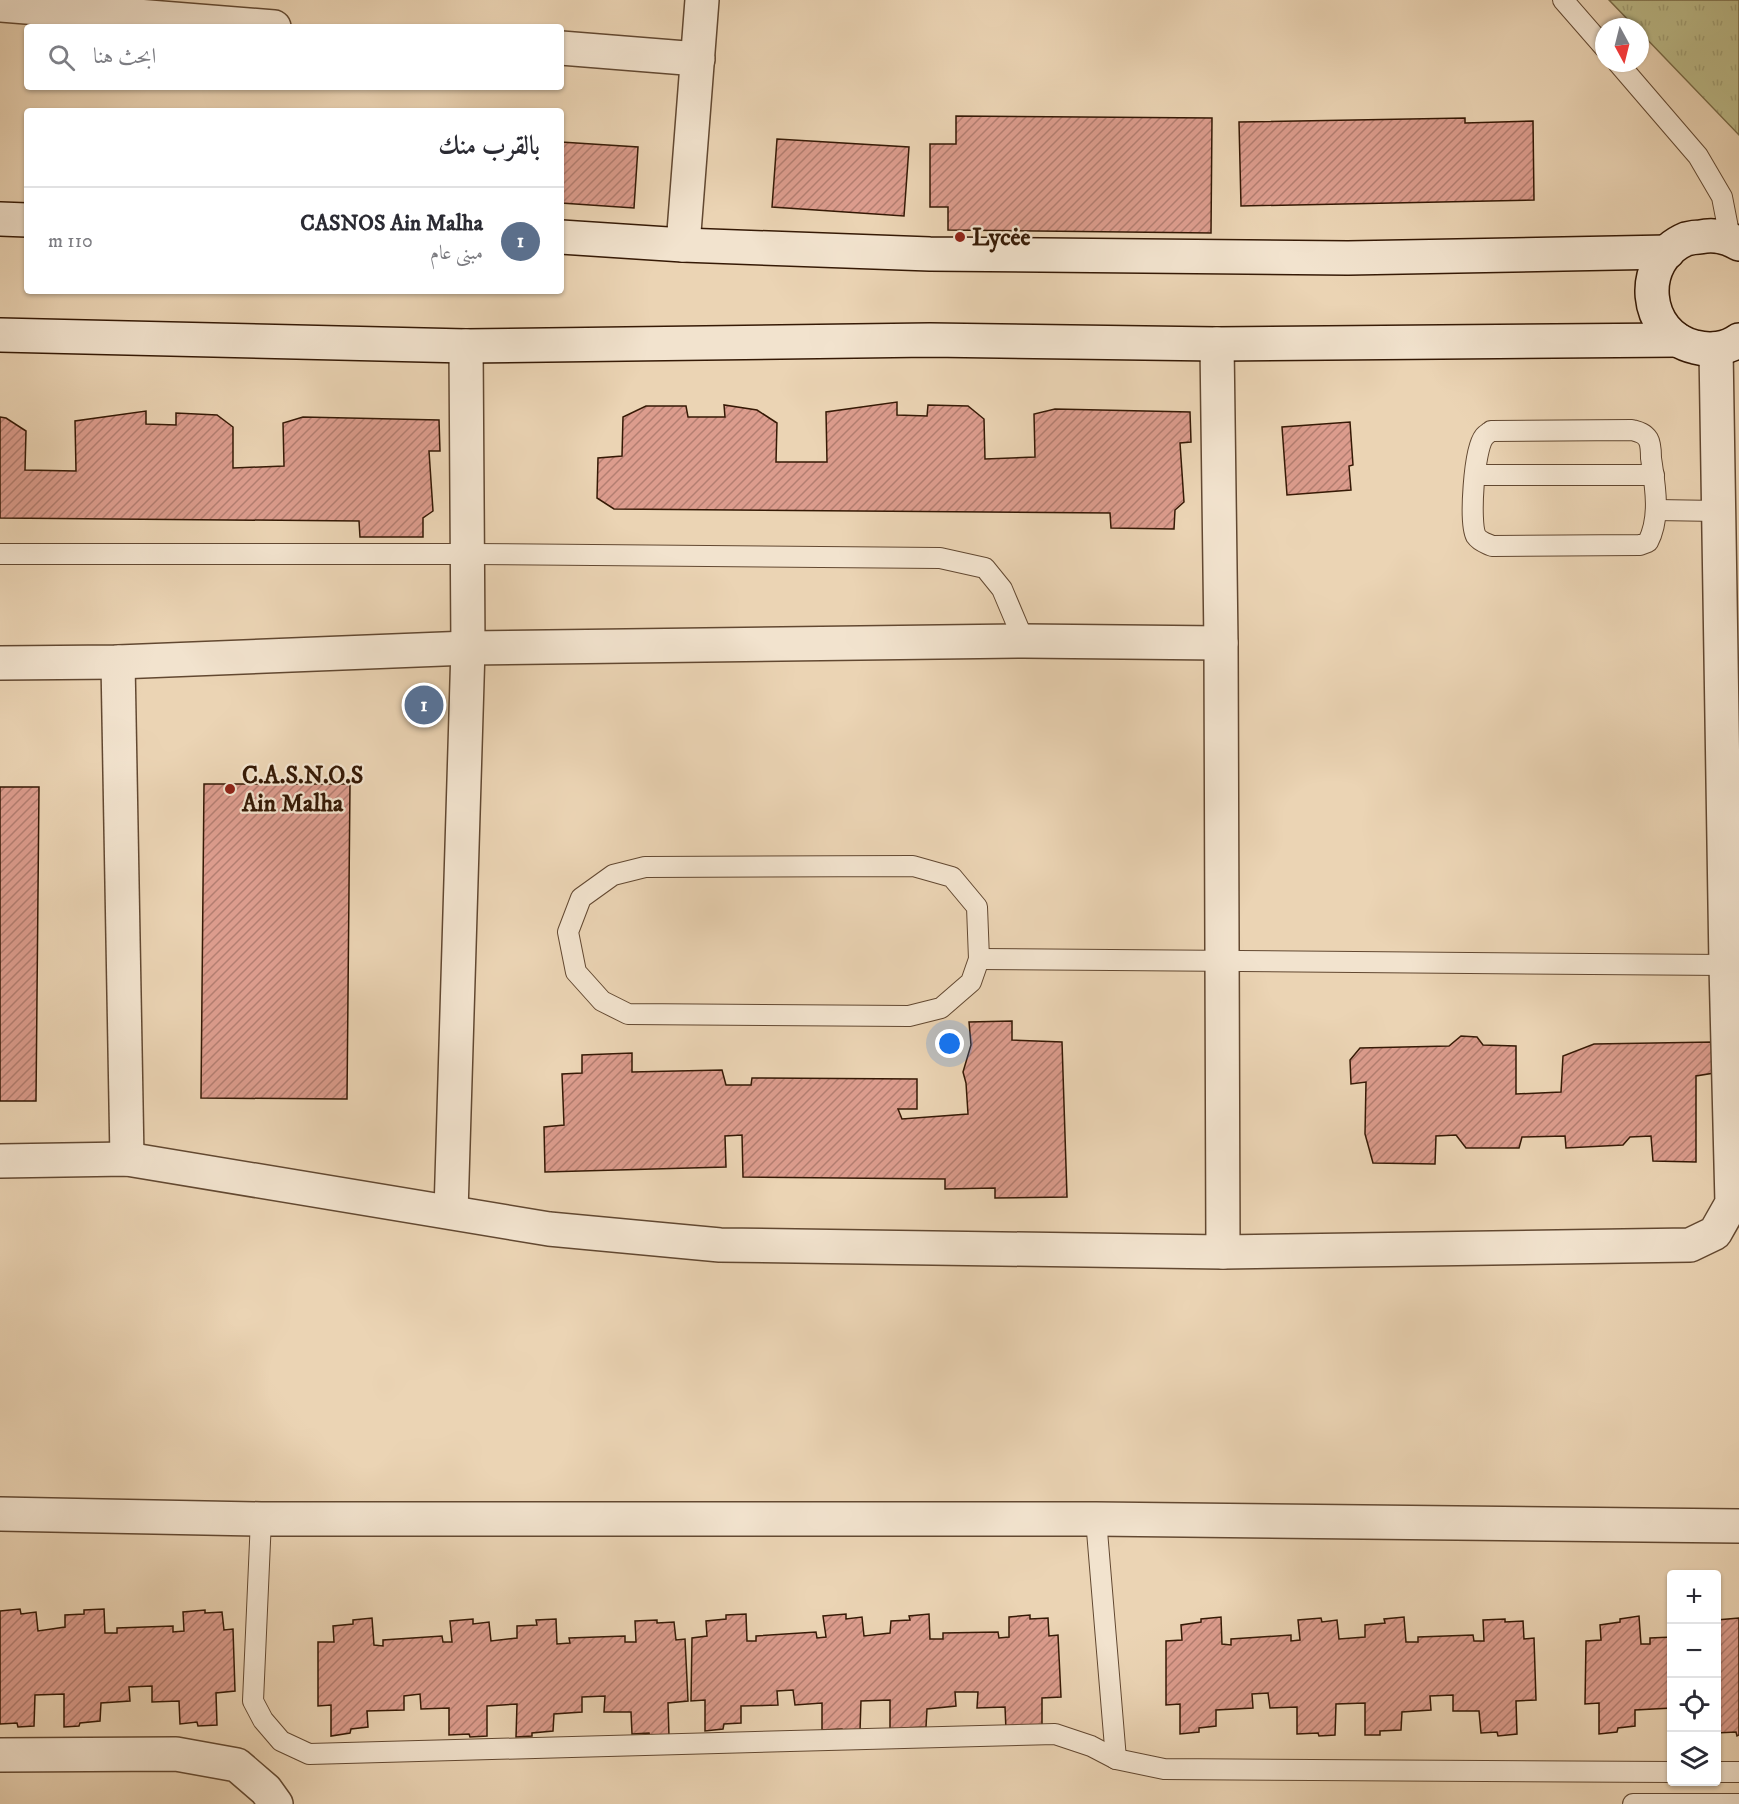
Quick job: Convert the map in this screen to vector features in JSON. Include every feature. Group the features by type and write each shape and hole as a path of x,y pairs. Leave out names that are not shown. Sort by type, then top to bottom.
{"street":[{"path":"682,245 702,0"},
{"path":"0,5 237,24"},
{"path":"564,48 698,59"},
{"path":"0,219 24,219"},
{"path":"0,1161 127,1158 549,1229 720,1245 1223,1252 1690,1245 1727,1233 1732,1203 1718,510 1728,345 1703,349 1678,340 1665,329 1652,299 1653,282 1658,266 1668,252 1686,240 1708,235 1734,241"},
{"path":"564,237 682,245 930,254 1348,258 1668,252"},
{"path":"0,335 466,346 930,340 1217,344 1678,340"},
{"path":"1217,344 1221,643 1223,1252"},
{"path":"451,1212 468,648 466,346"},
{"path":"0,663 118,662 468,648 1024,641 1221,643"},
{"path":"118,662 127,1158"},
{"path":"0,1514 261,1520 1096,1520 1739,1526"},
{"path":"0,1755 176,1754 237,1765 266,1790 276,1804"}],"lane":[{"path":"1563,0 1595,37"},
{"path":"1626,72 1698,156 1722,197 1734,241"},
{"path":"1632,430 1642,433 1649,440 1654,474 1656,510 1652,535 1648,542 1640,545 1492,546 1482,542 1476,535 1472,501 1475,474 1480,445 1484,436 1491,431 1632,430"},
{"path":"1475,474 1654,474"},
{"path":"1656,510 1718,510"},
{"path":"0,554 468,554 940,558 985,568 1002,589 1024,641"},
{"path":"913,866 951,877 977,907 979,959 971,982 941,1008 909,1016 628,1014 602,1001 576,972 568,932 581,898 613,875 645,867 913,866"},
{"path":"979,959 1726,965"},
{"path":"261,1520 254,1701 263,1720 281,1741 309,1754 1054,1734 1091,1746 1116,1759 1164,1769 1667,1772"},
{"path":"1096,1520 1116,1759"},
{"path":"1721,1772 1739,1772"},
{"path":"1633,1804 1739,1804"}],"green space":[{"path":"1609,0 1739,0 1739,135 1649,41 1649,18 1626,18"}],"building":[{"path":"956,116 1212,118 1211,233 948,230 948,207 930,207 930,144 956,144"},
{"path":"1465,118 1465,123 1533,121 1534,200 1241,206 1239,122"},
{"path":"777,139 909,147 904,216 772,207"},
{"path":"564,142 638,147 634,208 564,203"},
{"path":"897,402 897,415 927,416 928,405 968,406 984,419 985,459 1035,457 1034,414 1055,409 1190,412 1191,442 1180,443 1184,502 1175,510 1174,529 1111,528 1110,513 614,509 597,498 598,458 622,456 623,417 646,406 686,406 688,417 725,417 724,405 757,410 777,423 776,462 827,462 826,412"},
{"path":"146,411 146,424 176,425 176,413 217,415 233,427 233,468 284,466 283,423 303,417 439,420 440,451 429,451 433,511 423,518 423,537 360,537 359,521 0,518 0,417 6,418 26,431 25,470 76,471 75,421"},
{"path":"1350,422 1353,465 1349,466 1351,490 1287,495 1282,427"},
{"path":"204,784 350,784 347,1099 201,1098"},
{"path":"0,787 39,787 36,1101 0,1101"},
{"path":"1012,1021 1012,1040 1062,1042 1067,1197 995,1198 995,1188 945,1189 945,1179 743,1177 742,1135 725,1136 726,1167 545,1172 544,1127 564,1125 562,1074 582,1073 582,1055 632,1053 632,1072 722,1070 726,1085 751,1085 752,1078 917,1079 917,1109 898,1109 902,1119 968,1114 963,1072 971,1045 969,1022"},
{"path":"1461,1036 1477,1037 1483,1045 1516,1046 1516,1094 1561,1092 1563,1056 1594,1044 1713,1042 1714,1073 1696,1076 1696,1162 1653,1161 1651,1136 1630,1137 1623,1145 1566,1148 1565,1136 1522,1137 1519,1148 1466,1148 1456,1135 1436,1136 1435,1164 1373,1163 1365,1134 1366,1082 1351,1084 1350,1060 1360,1048 1449,1046"},
{"path":"20,1609 21,1614 36,1612 38,1631 65,1627 65,1615 84,1614 84,1610 104,1609 105,1633 117,1633 117,1628 173,1626 173,1632 184,1631 183,1612 205,1610 205,1613 222,1612 224,1630 233,1629 235,1691 216,1693 217,1725 198,1726 197,1722 180,1724 179,1701 152,1702 152,1686 129,1687 130,1701 101,1703 100,1721 64,1727 64,1694 35,1695 34,1726 18,1727 17,1723 0,1724 0,1611"},
{"path":"746,1614 747,1641 756,1641 756,1636 816,1632 817,1638 826,1637 823,1616 846,1614 846,1619 862,1617 864,1636 890,1633 891,1621 910,1620 909,1616 929,1614 930,1639 943,1639 943,1633 998,1632 999,1638 1009,1637 1009,1617 1030,1615 1030,1619 1048,1618 1049,1636 1058,1635 1061,1697 1042,1698 1042,1731 1006,1730 1005,1707 977,1708 978,1692 955,1692 956,1706 927,1709 926,1727 905,1728 905,1732 890,1732 890,1700 861,1701 860,1731 843,1733 842,1729 822,1730 822,1703 795,1705 793,1690 777,1691 778,1705 741,1706 741,1723 724,1724 723,1729 705,1731 705,1700 691,1701 692,1638 707,1636 706,1621 726,1619 726,1615"},
{"path":"1639,1616 1641,1644 1650,1644 1650,1638 1667,1637 1667,1708 1635,1710 1635,1726 1618,1728 1617,1732 1599,1734 1599,1703 1585,1704 1586,1641 1601,1640 1600,1625 1620,1622 1620,1619"},
{"path":"1221,1617 1222,1644 1231,1645 1231,1639 1291,1635 1291,1641 1300,1640 1298,1620 1321,1618 1322,1622 1337,1620 1339,1639 1365,1637 1365,1625 1385,1623 1384,1619 1404,1617 1406,1642 1418,1642 1418,1637 1473,1635 1474,1641 1484,1641 1483,1620 1523,1621 1524,1639 1534,1638 1536,1700 1516,1701 1517,1734 1498,1736 1497,1732 1481,1733 1479,1711 1453,1711 1453,1695 1430,1696 1431,1710 1402,1712 1401,1730 1380,1731 1380,1735 1365,1735 1365,1703 1336,1704 1335,1735 1319,1736 1318,1733 1297,1734 1297,1707 1270,1708 1268,1693 1252,1694 1253,1708 1216,1710 1216,1726 1199,1728 1199,1732 1180,1734 1180,1704 1166,1705 1166,1641 1182,1640 1181,1625 1201,1622 1201,1619"},
{"path":"372,1618 374,1645 383,1646 383,1640 442,1636 443,1642 452,1642 450,1621 473,1619 473,1624 489,1622 491,1641 517,1638 517,1626 537,1625 536,1620 556,1619 557,1644 570,1643 569,1638 625,1636 625,1642 636,1642 635,1621 674,1622 676,1640 685,1639 688,1701 668,1703 669,1736 650,1737 649,1733 632,1734 631,1712 604,1712 605,1696 582,1697 582,1712 554,1714 553,1731 532,1733 532,1736 516,1737 517,1704 487,1706 487,1736 470,1737 469,1734 449,1735 449,1708 421,1709 420,1694 404,1696 404,1710 367,1711 368,1727 351,1729 350,1733 331,1736 331,1705 318,1706 318,1642 334,1642 333,1626 353,1624 353,1620"},
{"path":"1739,1618 1739,1735 1737,1736 1736,1732 1721,1733 1721,1620"}],"place":[{"name":"Lycėe","path":"960,237"},
{"name":"CASNOS Ain Malha","path":"424,705"},
{"name":"C.A.S.N.O.S Ain Malha","path":"230,789"}]}
